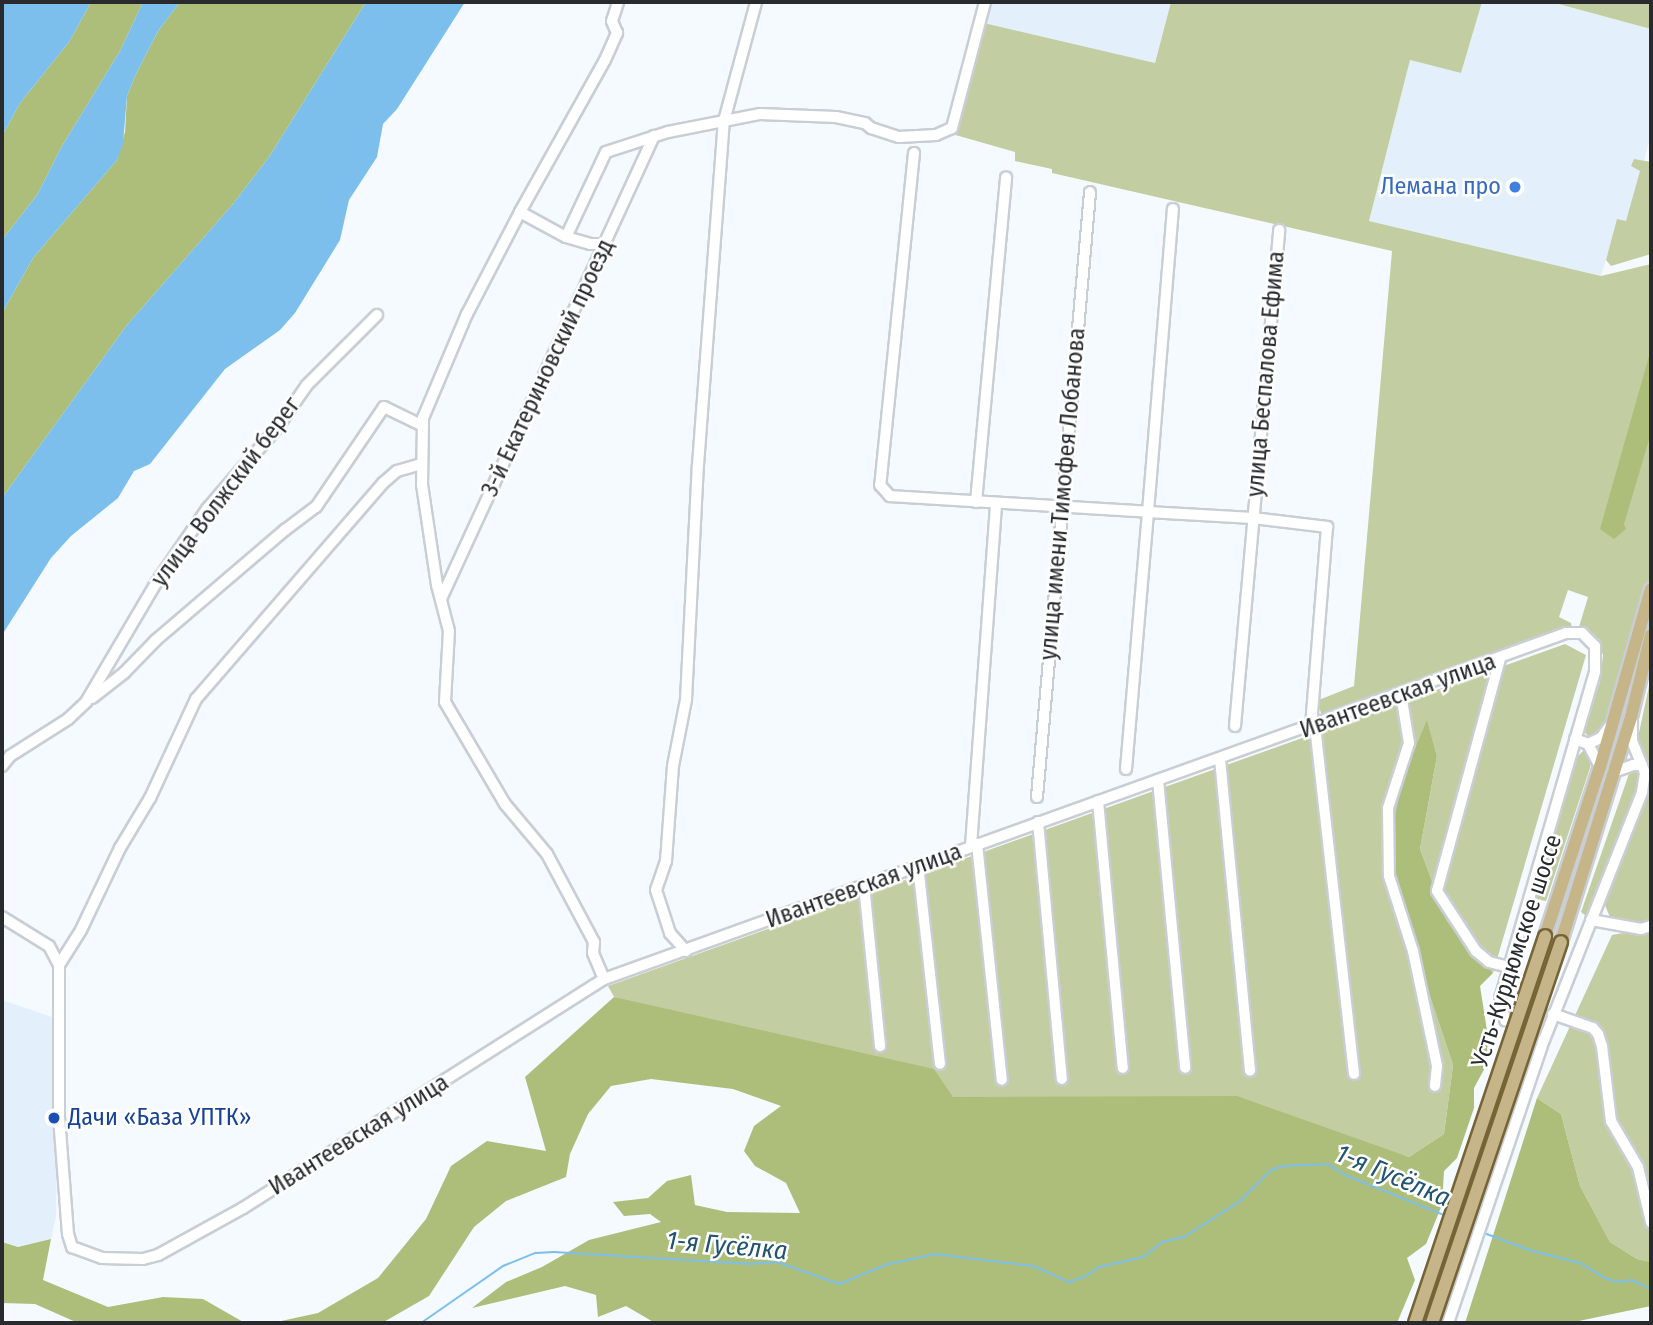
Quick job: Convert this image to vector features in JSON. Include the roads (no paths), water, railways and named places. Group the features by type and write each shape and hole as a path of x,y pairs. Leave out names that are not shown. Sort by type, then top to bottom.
{"main road":[{"name":"Усть-Курдюмское шоссе","path":"1415,1323 1600,767 1651,589"},
{"name":"Усть-Курдюмское шоссе","path":"1432,1323 1561,942 1631,718 1651,635"}],"street":[{"path":"604,979 593,953 594,942 547,855 505,804 445,702 449,631 441,600 422,485 422,464 423,418 467,314 520,212 605,60 617,33 612,21 618,2"},
{"path":"686,951 670,933 656,890 666,861 673,766 686,700 698,465 724,121 756,2"},
{"path":"566,237 606,152 654,136 760,114 836,117 865,123 871,128 899,137 936,135 952,128 985,2"},
{"name":"3-й Екатериновский проезд","path":"441,600 654,136"},
{"path":"914,153 880,485 884,492 890,496 1253,518 1327,527 1313,727 1354,1074"},
{"path":"976,502 1006,177"},
{"name":"улица имени Тимофея Лобанова","path":"1037,797 1090,191"},
{"path":"1126,769 1173,209"},
{"path":"520,212 566,237 590,244 605,244"},
{"name":"улица Беспалова Ефима","path":"1235,726 1279,230"},
{"name":"улица Волжский берег","path":"2,766 10,756 68,719 86,702 156,583 207,509 277,428 307,385 377,315"},
{"path":"86,702 124,673 156,640 275,538 316,507 384,407 423,426"},
{"path":"59,965 81,930 120,848 150,798 196,699 383,483 397,471 422,464"},
{"path":"996,503 974,845 1002,1080"},
{"name":"Ивантеевская улица","path":"59,965 59,1116 68,1234 72,1247 84,1254 124,1260 158,1255 243,1208 604,979 1038,822 1313,727 1566,634 1582,633 1589,638 1597,657 1575,739"},
{"path":"1500,659 1437,891 1476,951 1489,962 1509,967"},
{"path":"1401,694 1409,743 1388,808 1389,876 1413,951 1437,1066 1435,1086"},
{"path":"1448,1323 1540,1038 1553,1014 1642,792 1645,773 1632,741 1631,718"},
{"path":"1505,1020 1500,998 1575,739 1594,744 1612,724"},
{"path":"1588,744 1600,767"},
{"path":"1220,760 1250,1071"},
{"path":"1613,772 1633,765 1642,765"},
{"path":"1158,780 1185,1068"},
{"path":"1098,802 1122,1068"},
{"path":"1038,822 1062,1079"},
{"path":"918,865 940,1064"},
{"path":"864,885 880,1046"},
{"path":"2,917 49,946 59,965"},
{"path":"1591,920 1646,927 1651,935"},
{"path":"1553,1014 1593,1028 1598,1034 1602,1046 1611,1121 1638,1167 1651,1222"}],"water":[{"path":"2,2 91,2 69,42 20,103 2,136"},
{"path":"143,2 180,2 158,31 127,96 123,144 117,160 33,258 2,313 2,240 37,195 62,146 120,51"},
{"path":"366,2 465,2 397,109 383,124 377,157 349,200 340,240 295,313 280,330 225,369 150,464 134,471 118,498 71,536 51,558 2,635 2,498 127,325 233,204 269,157"}],"waterway":[{"name":"1-я Гусёлка","path":"421,1323 503,1266 536,1253 748,1264 777,1262 839,1284 888,1264 936,1254 1033,1266 1069,1282 1086,1276 1099,1267 1143,1257 1162,1242 1184,1237 1240,1201 1271,1170 1283,1166 1328,1164 1345,1175 1444,1215"},
{"name":"1-я Гусёлка","path":"1484,1233 1529,1250 1580,1263 1607,1279 1619,1282 1631,1280 1651,1289"}],"place":[{"name":"Лемана про","path":"1515,187"},
{"name":"Дачи «База УПТК»","path":"54,1118"}]}
